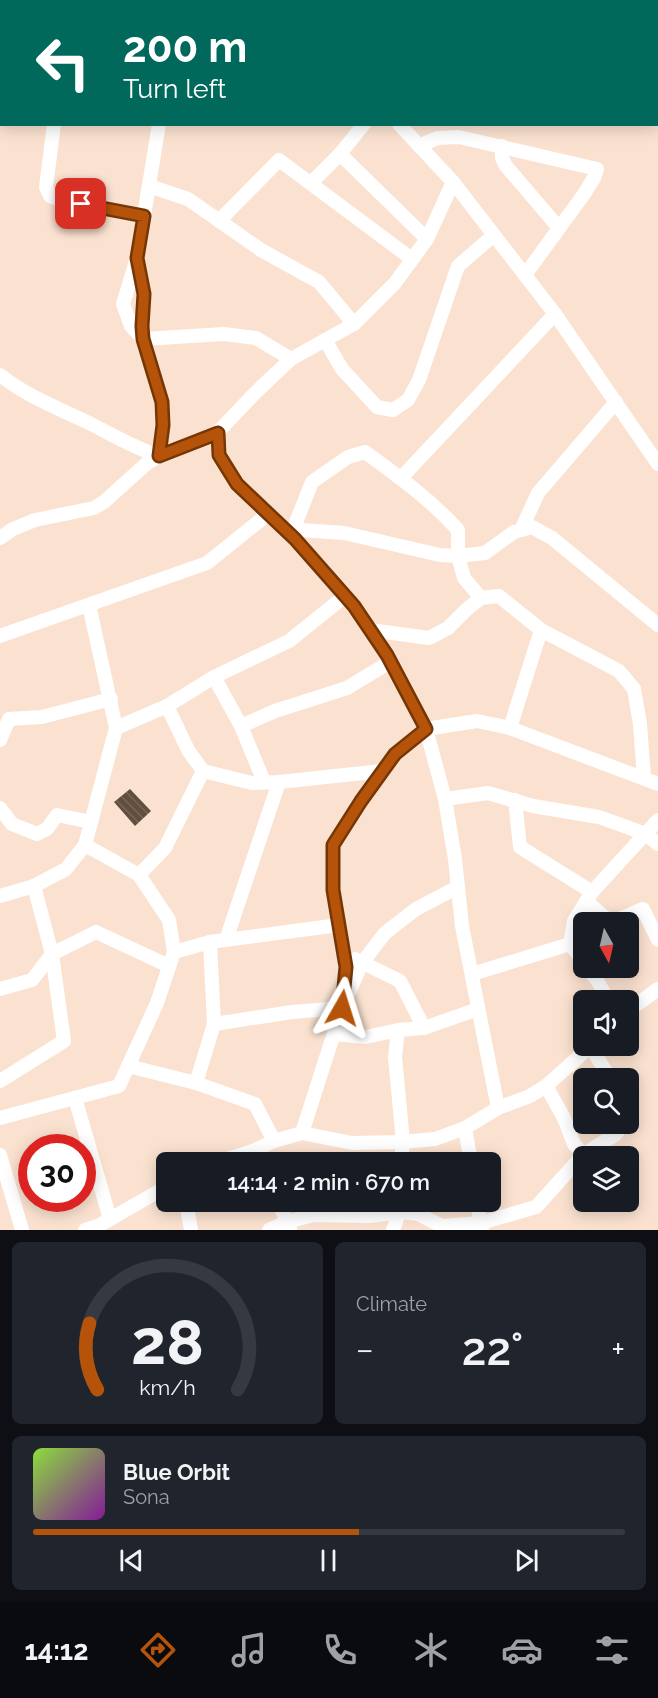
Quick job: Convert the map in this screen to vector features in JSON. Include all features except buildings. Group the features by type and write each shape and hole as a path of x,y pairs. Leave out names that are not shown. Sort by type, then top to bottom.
{"street":[{"path":"54,126 46,187 50,196 60,200 144,216"},
{"path":"143,339 131,326 123,304 137,258 159,126"},
{"path":"311,183 340,154 362,126"},
{"path":"401,126 453,182 555,314 658,464"},
{"path":"419,146 437,138 467,131 502,146 597,169 584,194 525,275"},
{"path":"502,146 501,158 506,166 559,228"},
{"path":"340,154 426,239"},
{"path":"219,221 279,160 412,260"},
{"path":"0,538 13,529 35,520 84,511 104,502 146,464 159,456 218,433 291,359 354,324 395,283 426,239 453,182"},
{"path":"149,186 188,199 261,250 319,282 354,324"},
{"path":"325,340 342,369 378,407 393,410 408,400 419,380 458,266 494,235"},
{"path":"137,258 144,294 143,339 162,402 163,425 159,456"},
{"path":"401,478 555,314"},
{"path":"143,339 224,334 255,338 291,359"},
{"path":"0,375 37,398 141,450 159,456"},
{"path":"521,530 538,493 616,402"},
{"path":"218,433 219,455 237,484 268,514 289,530 345,596 390,662 426,729 445,799 462,926 498,1108"},
{"path":"289,530 312,482 348,457 365,452 401,478 458,530 459,556 464,578 481,598"},
{"path":"0,636 207,563 268,514"},
{"path":"289,530 344,533 440,555 459,556 485,554 514,532 532,527 552,538 658,625"},
{"path":"116,728 167,706 214,677 289,641 345,596"},
{"path":"370,630 429,638 448,628 481,598 499,596 541,630 620,671 634,689 640,724 644,778"},
{"path":"0,896 34,886 66,869 85,845 116,728 88,604"},
{"path":"510,728 541,630"},
{"path":"241,726 275,711 347,688 390,662"},
{"path":"214,677 241,726 264,782"},
{"path":"0,740 5,714 42,717 111,699"},
{"path":"167,706 188,750 203,771 252,783 382,771"},
{"path":"342,1008 346,967 333,890 333,845 395,754 426,729 477,721 510,728 658,784"},
{"path":"139,875 165,848 203,771"},
{"path":"226,940 279,782"},
{"path":"445,799 488,793 533,806 600,817 646,834 658,844"},
{"path":"515,800 520,847 589,896 608,920 617,920 643,909 658,940"},
{"path":"0,808 12,824 37,834 47,829 57,815 91,822"},
{"path":"573,948 570,944 574,921 589,896 658,820"},
{"path":"0,1118 119,1086 157,1003 174,952 169,920 139,875 85,845"},
{"path":"0,1081 64,1041 52,954 34,886"},
{"path":"302,1134 342,1008 362,963 385,933 416,909 458,887"},
{"path":"174,952 210,942 339,925"},
{"path":"0,989 32,980 52,954 96,932 169,966"},
{"path":"196,1083 214,1024 210,942"},
{"path":"472,974 570,944"},
{"path":"344,953 400,981 424,1028"},
{"path":"639,1005 655,997"},
{"path":"214,1024 292,1012 342,1008"},
{"path":"334,1034 366,1037 398,1030 424,1028 478,1009"},
{"path":"398,1030 395,1057 402,1152"},
{"path":"262,1152 274,1141 302,1134 352,1143 435,1139 465,1128 498,1108 530,1096 546,1086 579,1056"},
{"path":"128,1066 196,1083 255,1104 274,1141"},
{"path":"546,1086 564,1118 576,1146"},
{"path":"75,1098 98,1226 156,1193"},
{"path":"465,1128 469,1152"},
{"path":"597,1146 616,1134"},
{"path":"0,1155 22,1230"},
{"path":"413,1212 442,1226 482,1227 536,1207 573,1166"},
{"path":"188,1212 191,1230"},
{"path":"283,1212 289,1226"},
{"path":"269,1230 289,1226 313,1215 370,1216 384,1212"},
{"path":"393,1230 400,1212"},
{"path":"479,1212 482,1227"}],"route":[{"path":"81,204 144,216 137,258 144,294 143,339 162,402 163,425 159,456 218,433 219,455 237,484 295,539 354,606 387,655 426,729 395,754 333,845 333,890 346,967 342,1008"}]}
